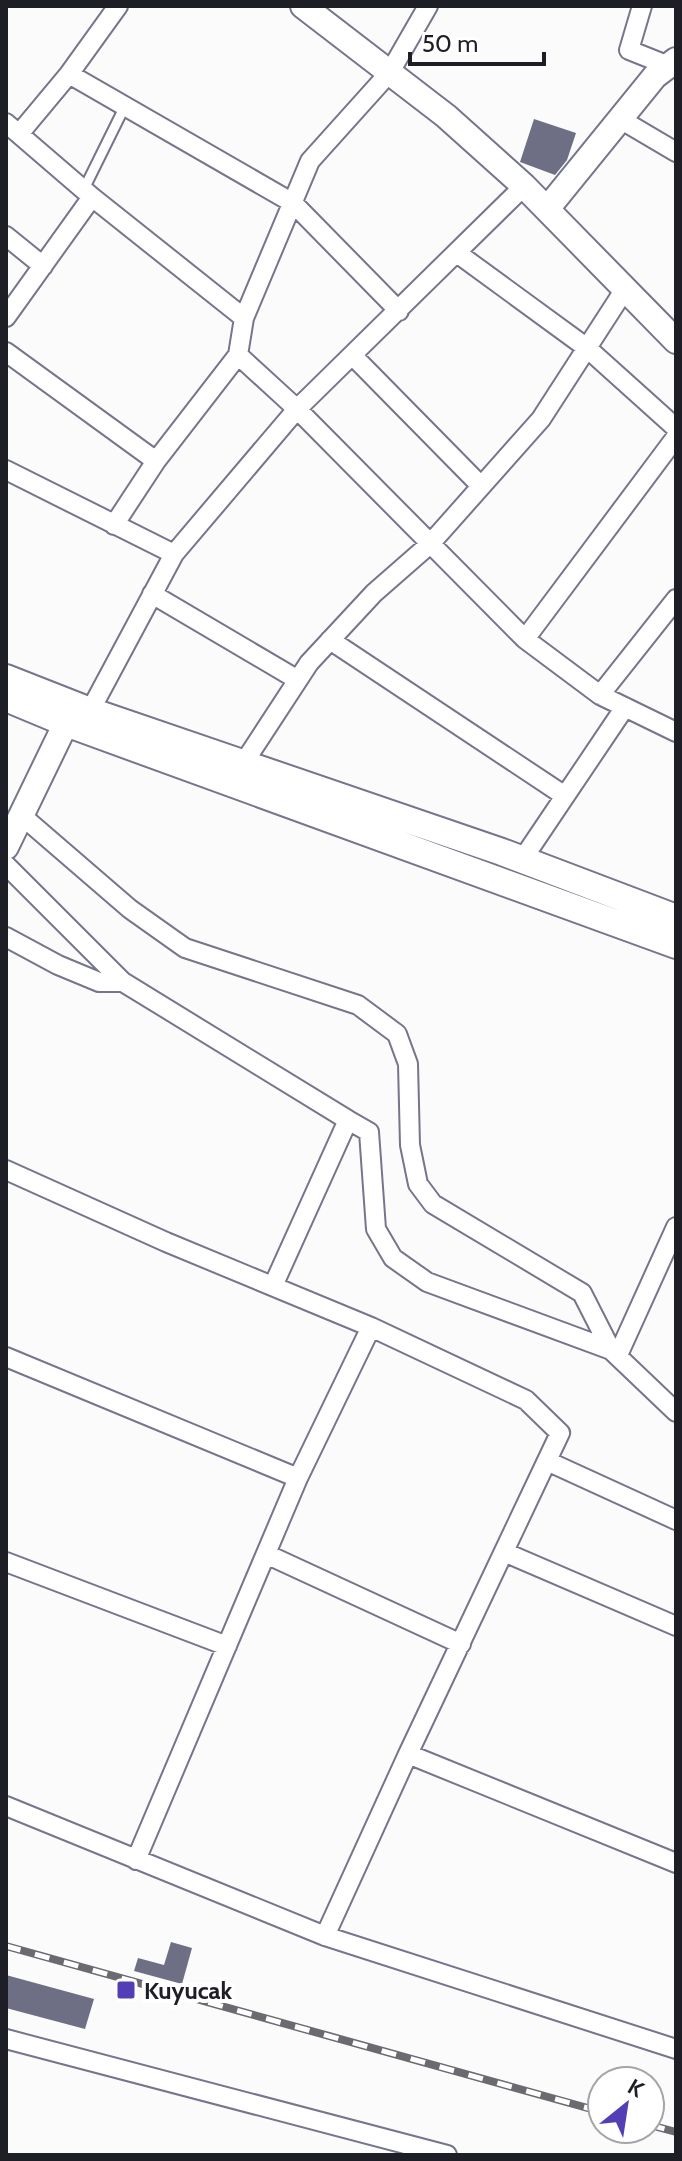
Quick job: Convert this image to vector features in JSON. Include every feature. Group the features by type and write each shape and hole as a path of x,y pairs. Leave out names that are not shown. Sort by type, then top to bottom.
{"main road":[{"path":"6,678 75,713 513,885 676,945"},
{"path":"6,698 75,713 243,764 522,860 676,918"},
{"path":"513,885 522,860"}],"street":[{"path":"118,6 69,74 12,128 244,318"},
{"path":"114,525 156,461 238,355 244,318 310,161 390,72 428,6"},
{"path":"642,6 629,50 672,63"},
{"path":"306,7 446,116 524,186 676,341"},
{"path":"547,209 655,76 672,63"},
{"path":"69,74 293,203 399,311"},
{"path":"620,119 676,152"},
{"path":"6,847 75,713 152,594 174,554 297,409 524,186"},
{"path":"6,317 43,266 88,193"},
{"path":"6,236 43,266"},
{"path":"457,253 587,348 676,428"},
{"path":"243,764 309,663 374,593 430,544 541,419 625,289"},
{"path":"6,352 156,461"},
{"path":"238,355 297,409 525,639 600,695 676,732"},
{"path":"353,356 481,486"},
{"path":"525,639 676,437"},
{"path":"8,475 174,554"},
{"path":"152,594 298,680"},
{"path":"600,695 676,599"},
{"path":"330,640 565,796"},
{"path":"522,860 625,707"},
{"path":"21,815 130,909 185,948 358,1005 397,1034 408,1064 410,1145 418,1184 433,1204 582,1293 614,1352 676,1412"},
{"path":"6,865 123,982 369,1132 376,1229 393,1258 427,1282 614,1352"},
{"path":"6,937 58,965 99,982 123,982"},
{"path":"273,1286 348,1120"},
{"path":"6,1170 371,1327 526,1400 560,1433 325,1936"},
{"path":"614,1352 676,1227"},
{"path":"136,1860 298,1478 371,1327"},
{"path":"6,1357 298,1478"},
{"path":"547,1461 676,1520"},
{"path":"504,1552 676,1626"},
{"path":"266,1554 461,1644"},
{"path":"6,1562 227,1646"},
{"path":"408,1754 676,1863"},
{"path":"6,1806 325,1936 676,2049"},
{"path":"6,2039 447,2155"}],"lane":[{"path":"88,193 125,106"}],"building":[{"path":"534,119 576,133 567,160 555,175 520,162"},
{"path":"171,1942 192,1948 182,1984 134,1971 138,1958 164,1965"},
{"path":"6,1975 94,1999 85,2029 6,2008"}],"railway":[{"path":"6,1946 586,2108"},
{"path":"666,2129 676,2132"}],"place":[{"name":"Kuyucak","path":"126,1990"}]}
